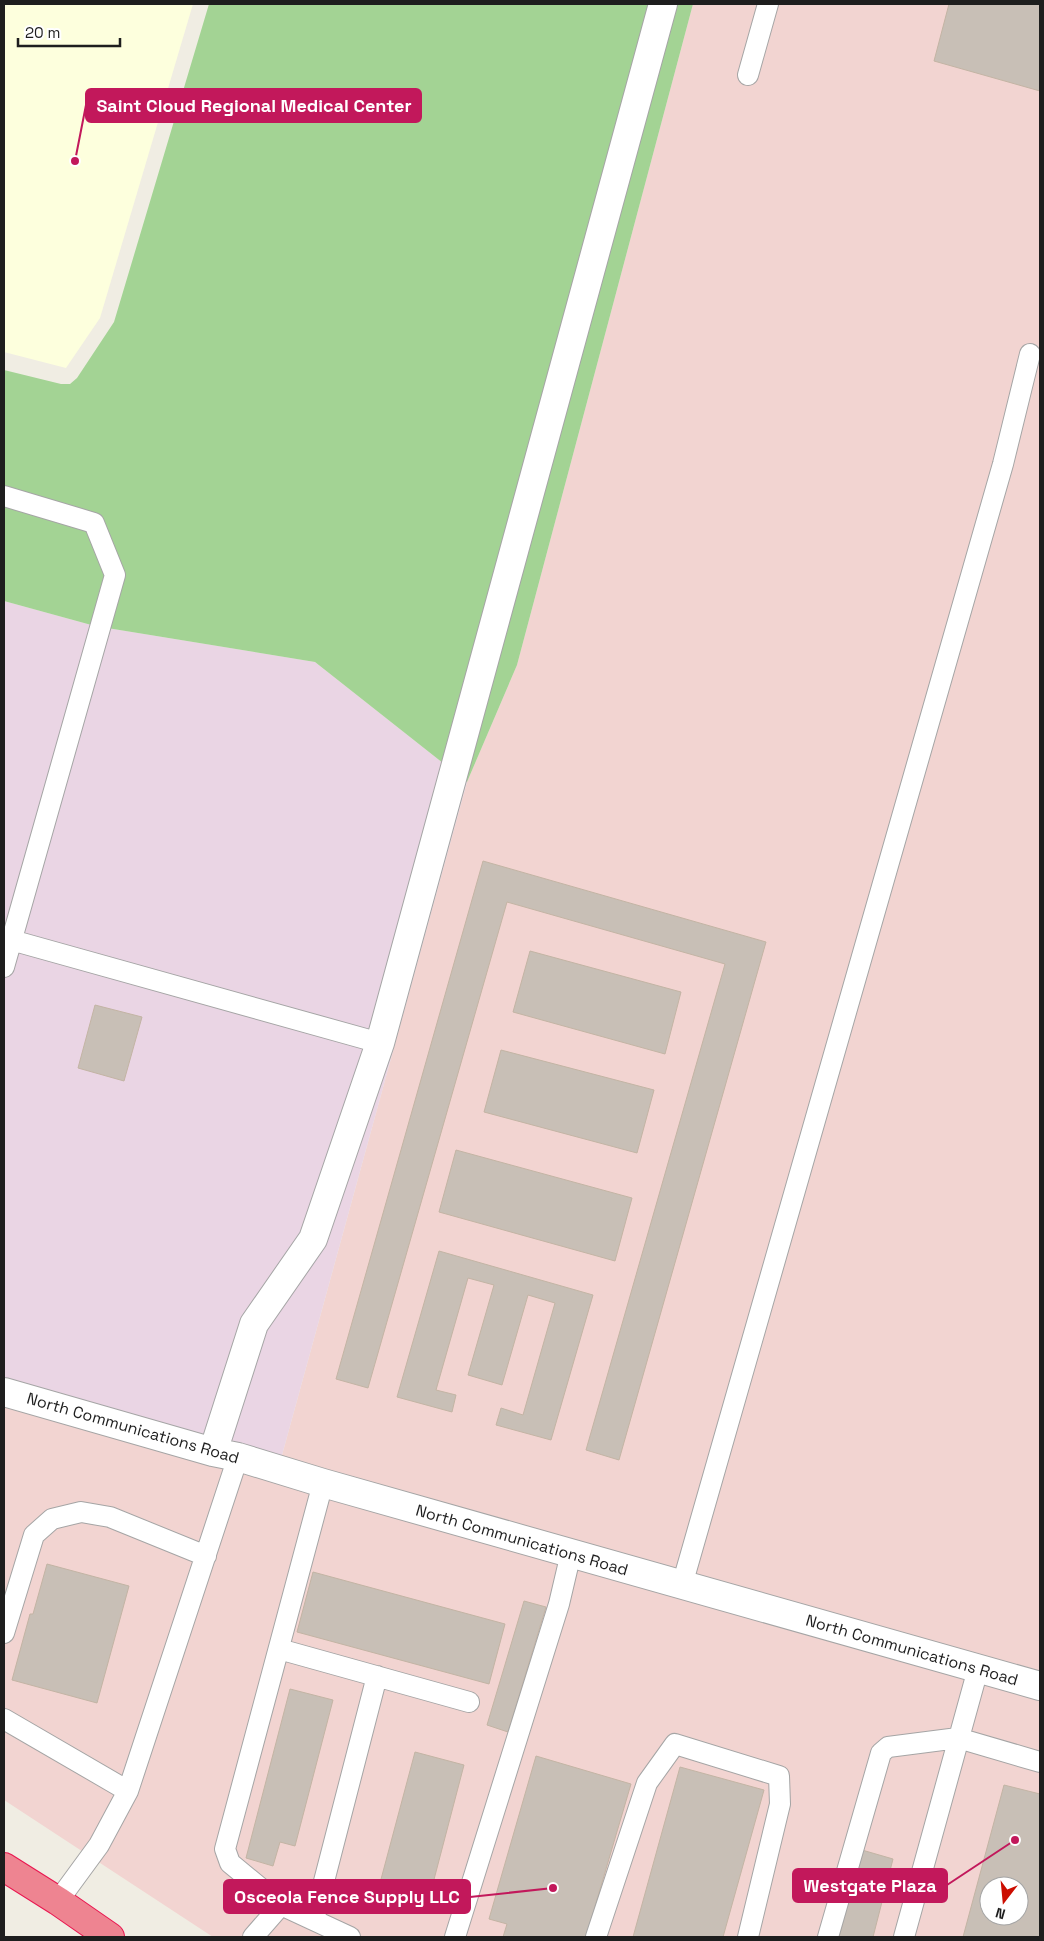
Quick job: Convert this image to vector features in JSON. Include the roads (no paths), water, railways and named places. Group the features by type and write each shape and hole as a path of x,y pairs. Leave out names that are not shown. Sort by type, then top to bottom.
{"highway":[{"path":"4,1867 110,1937"}],"street":[{"path":"225,1454 254,1324 312,1239 380,1043 663,4"},
{"name":"North Communications Road","path":"4,1392 1040,1686"}],"lane":[{"path":"748,75 768,4"},
{"path":"682,1585 1002,464 1030,354"},
{"path":"4,496 94,523 115,575 8,939 4,967"},
{"path":"8,939 380,1043"},
{"path":"58,1901 100,1845 128,1791 206,1556 225,1454"},
{"path":"323,1483 225,1849 230,1863 282,1905 350,1937"},
{"path":"4,1633 34,1535 52,1519 81,1512 110,1517 206,1556"},
{"path":"455,1937 559,1604 571,1553"},
{"path":"278,1649 469,1702"},
{"path":"904,1937 978,1669"},
{"path":"314,1920 377,1676"},
{"path":"4,1719 128,1791"},
{"path":"828,1937 881,1753 888,1747 958,1738 1040,1762"},
{"path":"596,1937 647,1783 675,1744 779,1776 780,1804 748,1937"},
{"path":"252,1937 282,1905"}],"place":[{"name":"Saint Cloud Regional Medical Center","path":"75,161"},
{"name":"Westgate Plaza","path":"1015,1840"},
{"name":"Osceola Fence Supply LLC","path":"553,1888"}]}
